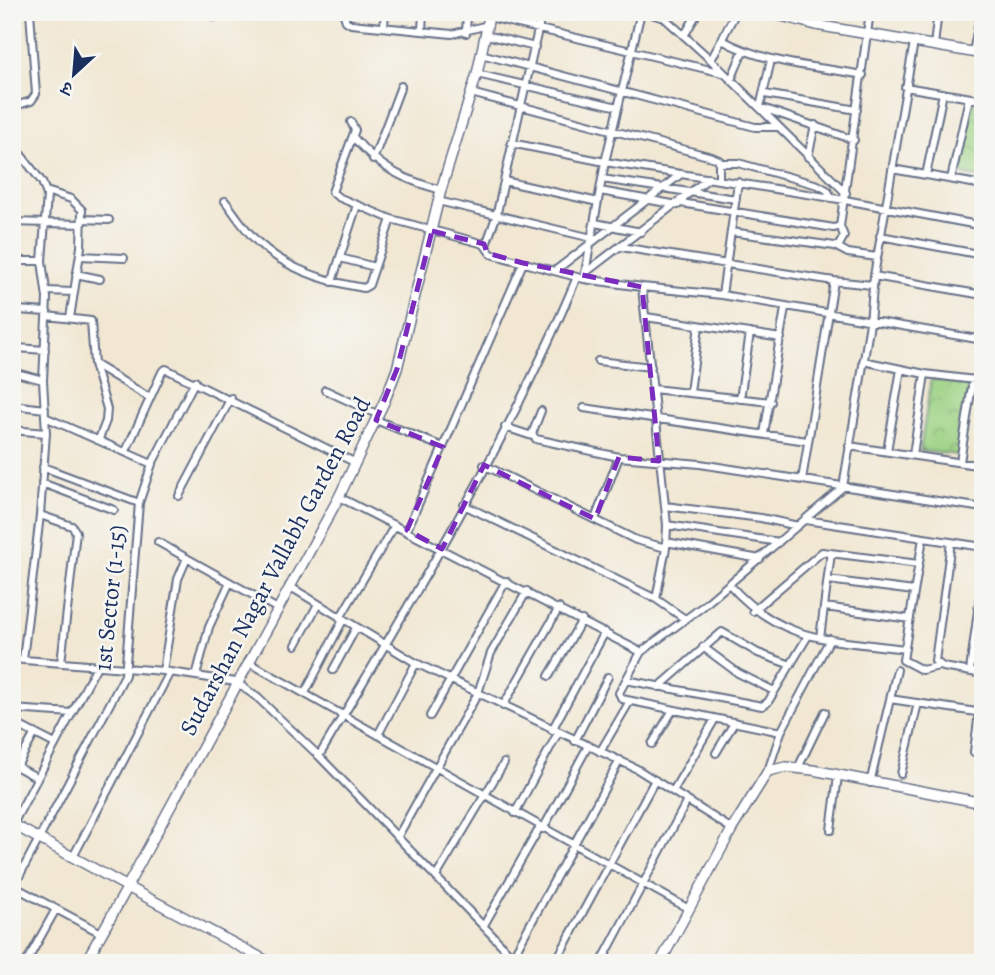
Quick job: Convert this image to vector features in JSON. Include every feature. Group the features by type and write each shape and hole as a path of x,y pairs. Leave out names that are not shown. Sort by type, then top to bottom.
{"street":[{"path":"12,107 31,101 36,94 30,12"},
{"path":"343,12 345,19 351,24 422,32 466,33 488,22 538,27 725,74"},
{"path":"384,26 385,12"},
{"path":"422,32 423,12"},
{"path":"466,33 467,12"},
{"path":"486,245 496,217 542,12"},
{"path":"319,756 442,549 582,276 592,239 605,162 641,12"},
{"path":"646,12 664,18"},
{"path":"658,12 712,60 845,196"},
{"path":"684,36 698,12"},
{"path":"712,60 736,12"},
{"path":"766,12 978,53 981,12"},
{"path":"838,247 844,236 840,226 870,12"},
{"path":"934,46 938,12"},
{"path":"488,22 535,47"},
{"name":"Sudarshan Nagar Vallabh Garden Road","path":"85,963 338,498 377,418 397,369 438,201 477,74 488,22"},
{"path":"722,40 743,51 771,60 863,75"},
{"path":"781,732 630,701 619,695 640,652 760,559 844,487 870,323 872,285 914,42"},
{"path":"731,80 743,51"},
{"path":"481,54 622,89 755,128 778,128"},
{"path":"760,109 771,60"},
{"path":"477,74 618,107"},
{"path":"373,160 401,86"},
{"path":"905,87 983,100"},
{"path":"471,93 613,128 712,157 720,163 738,163 818,185 832,198"},
{"path":"926,175 943,93"},
{"path":"765,94 857,110"},
{"path":"951,179 969,98"},
{"path":"760,109 854,140"},
{"path":"351,122 355,128 353,137 332,192 391,219 486,245 491,254 642,287 722,295 785,309 983,340"},
{"path":"808,156 815,125"},
{"path":"353,137 373,160 402,177 441,190"},
{"path":"511,143 605,162 832,198 845,196 884,209 983,226"},
{"path":"12,144 46,191 43,261 47,291 43,380 46,433 40,515 23,660"},
{"path":"719,180 720,163"},
{"path":"892,169 983,185"},
{"path":"556,270 592,239 681,174"},
{"path":"582,276 680,204 709,178"},
{"path":"602,179 736,199"},
{"path":"504,181 598,202"},
{"path":"722,295 738,182"},
{"path":"46,191 62,194 78,203 82,221 80,256 70,318"},
{"path":"600,191 834,228 840,226"},
{"path":"225,201 267,250 300,269 332,282 367,287 391,219"},
{"path":"438,201 592,239"},
{"path":"332,282 358,205"},
{"path":"13,222 109,220"},
{"path":"594,223 642,232"},
{"path":"731,232 838,247 845,253 877,257"},
{"path":"880,236 983,255"},
{"path":"621,247 872,285"},
{"path":"80,256 124,258"},
{"path":"340,258 375,267"},
{"path":"12,261 43,261"},
{"path":"407,530 523,263"},
{"path":"76,274 100,279"},
{"path":"874,276 983,295"},
{"path":"802,480 834,281"},
{"path":"642,287 667,525 656,599"},
{"path":"47,291 74,292"},
{"path":"12,295 17,310 91,321 94,364 107,409 106,421 99,439"},
{"path":"764,434 785,309"},
{"path":"646,317 780,338"},
{"path":"690,392 699,326"},
{"path":"740,399 750,333"},
{"path":"18,348 45,351"},
{"path":"598,361 651,367"},
{"path":"863,361 925,374 983,380"},
{"path":"94,364 150,398"},
{"path":"126,451 164,369 231,398 356,463"},
{"path":"887,451 901,369"},
{"path":"12,372 43,380"},
{"path":"913,455 925,374"},
{"path":"960,462 973,379"},
{"name":"1st Sector (1-15)","path":"13,887 127,668 139,503 152,464 195,381"},
{"path":"653,389 771,402"},
{"path":"325,390 377,418 443,447"},
{"path":"179,496 231,398"},
{"path":"12,405 45,413 152,464"},
{"path":"584,408 807,441"},
{"path":"532,436 541,411"},
{"path":"505,427 619,457 802,480 983,508"},
{"path":"12,430 46,433"},
{"path":"849,446 983,466"},
{"path":"595,519 619,457"},
{"path":"484,465 636,540 760,559"},
{"path":"43,467 139,503"},
{"path":"42,483 114,510"},
{"path":"338,498 407,530 640,652"},
{"path":"464,505 656,599 685,619"},
{"path":"665,506 761,518 798,526"},
{"path":"40,515 72,526 76,532 61,663"},
{"path":"806,520 983,547"},
{"path":"305,693 341,619 395,525"},
{"path":"667,525 779,542"},
{"path":"923,538 903,660 922,670 939,666 983,674"},
{"path":"158,541 276,608"},
{"path":"939,666 935,658 951,542"},
{"path":"753,611 818,554 831,553 919,564"},
{"path":"821,638 831,553"},
{"path":"73,857 167,671 178,579 187,558"},
{"path":"970,671 983,573"},
{"path":"828,580 915,591"},
{"path":"430,716 506,581"},
{"path":"196,676 209,627 230,582"},
{"path":"729,584 753,611 779,626 808,636 905,649"},
{"path":"289,586 416,663 555,732 620,760 732,829"},
{"path":"398,836 478,694 491,653 527,592"},
{"path":"296,645 318,604"},
{"path":"825,607 910,619"},
{"path":"503,706 559,608"},
{"path":"550,677 582,620"},
{"path":"333,670 356,628"},
{"path":"514,813 605,632"},
{"path":"659,687 718,634 725,633 758,653 791,665"},
{"path":"626,680 762,706 775,691 808,636"},
{"path":"660,963 732,829 768,771 781,732 830,639"},
{"path":"703,647 738,673 775,691"},
{"path":"12,659 167,671 236,682 258,698 319,756 437,875 519,963"},
{"path":"248,662 574,847 689,909"},
{"path":"379,735 416,663"},
{"path":"97,666 13,824 271,963"},
{"path":"870,783 897,670"},
{"path":"575,741 608,677"},
{"path":"890,699 981,712 974,752"},
{"path":"600,752 630,701"},
{"path":"901,774 918,703"},
{"path":"12,709 72,713"},
{"path":"652,744 673,710"},
{"path":"798,768 825,712"},
{"path":"673,791 715,719"},
{"path":"12,722 55,744"},
{"path":"716,752 734,723"},
{"path":"35,733 14,765 37,777"},
{"path":"484,925 588,746"},
{"path":"513,956 620,760"},
{"path":"437,875 504,763"},
{"path":"768,771 798,768 981,804"},
{"path":"831,830 838,776"},
{"path":"555,963 655,780"},
{"path":"601,963 687,801"},
{"path":"13,887 101,933"},
{"path":"26,963 55,909"}],"highlighted area":[{"path":"432,231 484,244 487,253 523,263 642,287 659,461 619,457 595,519 484,465 442,549 407,530 443,447 376,420 397,369"}],"green space":[{"path":"973,102 983,104 983,178 961,174"},
{"path":"931,379 970,384 959,455 920,451"}]}
